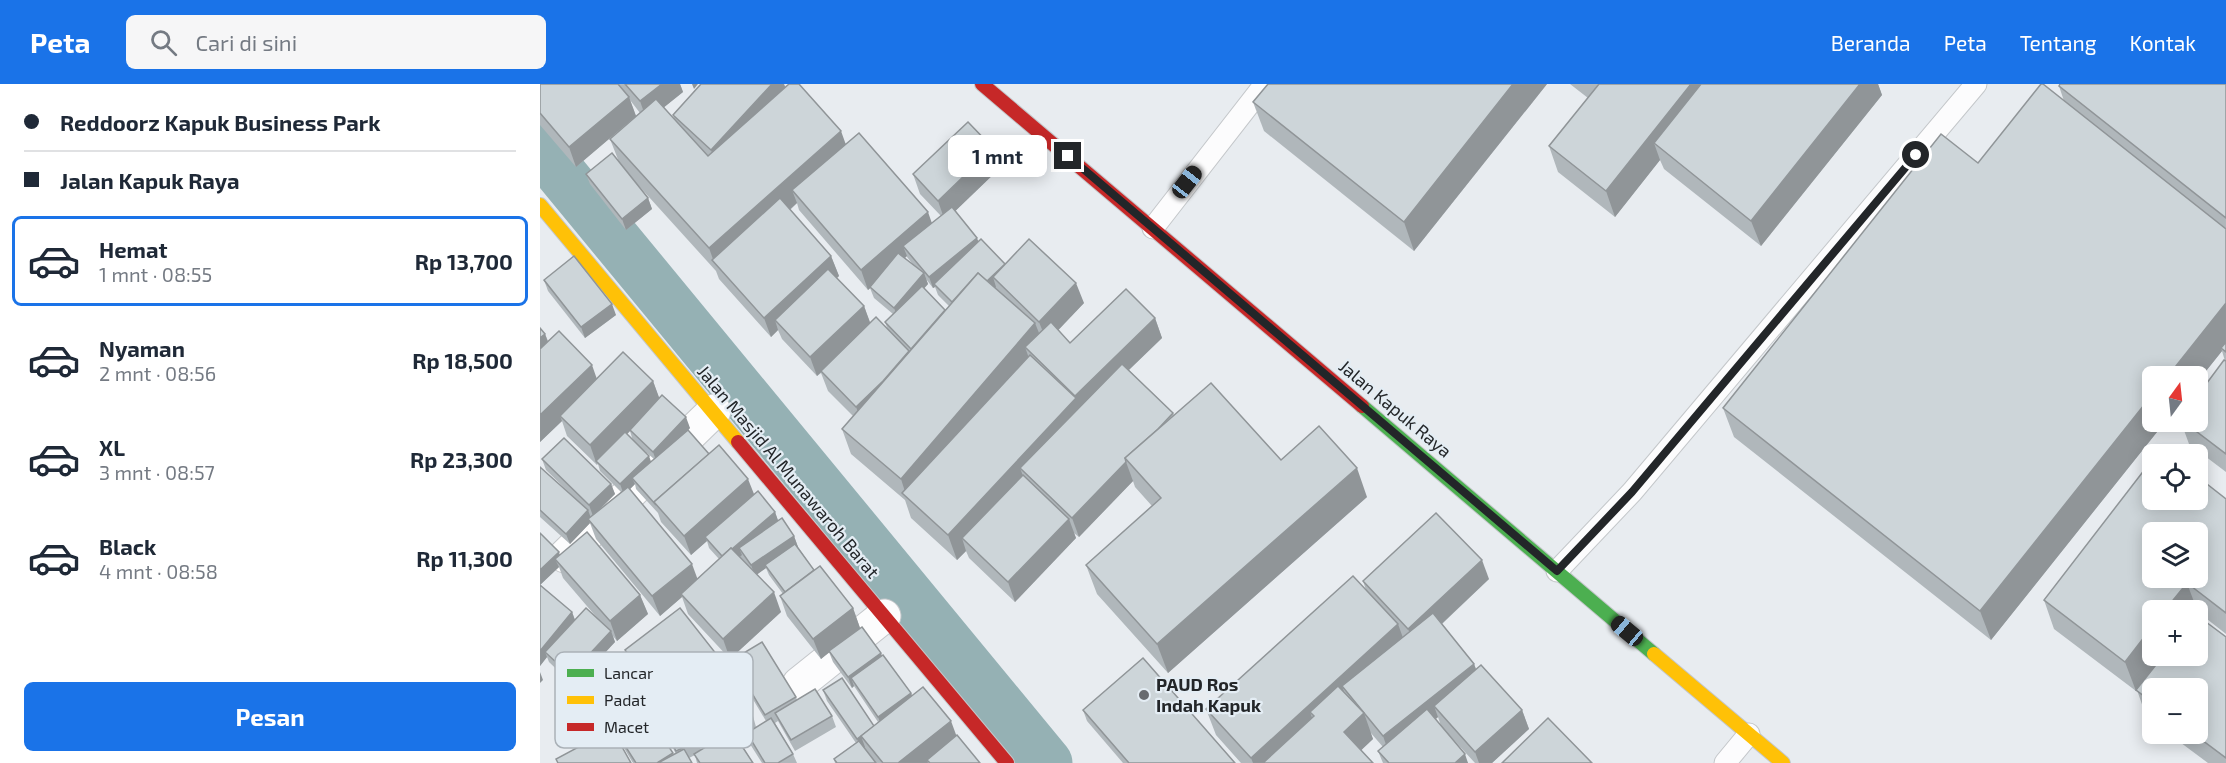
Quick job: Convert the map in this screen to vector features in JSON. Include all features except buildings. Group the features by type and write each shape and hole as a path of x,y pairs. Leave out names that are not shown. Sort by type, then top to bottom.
{"main road":[{"name":"Jalan Kapuk Raya","path":"982,84 1783,763"},
{"name":"Jalan Masjid Al Munawaroh Barat","path":"540,205 714,411 944,690 1008,763"}],"street":[{"path":"565,556 714,411"},
{"path":"799,684 884,616"},
{"path":"919,709 944,690"}],"lane":[{"path":"1153,228 1264,84"},
{"path":"1557,571 1632,492 1976,84"},
{"path":"1725,763 1749,735"}],"waterway":[{"path":"540,148 1047,763"}],"traffic: fast":[{"path":"1362,406 1654,654"}],"traffic: slow":[{"path":"540,205 738,442"},
{"path":"1654,654 1783,763"}],"traffic: jam":[{"path":"982,84 1362,406"},
{"path":"738,442 1007,763"}],"place":[{"name":"PAUD Ros Indah Kapuk","path":"1144,695"}],"route":[{"path":"1068,156 1557,571 1632,492 1916,155"}]}
